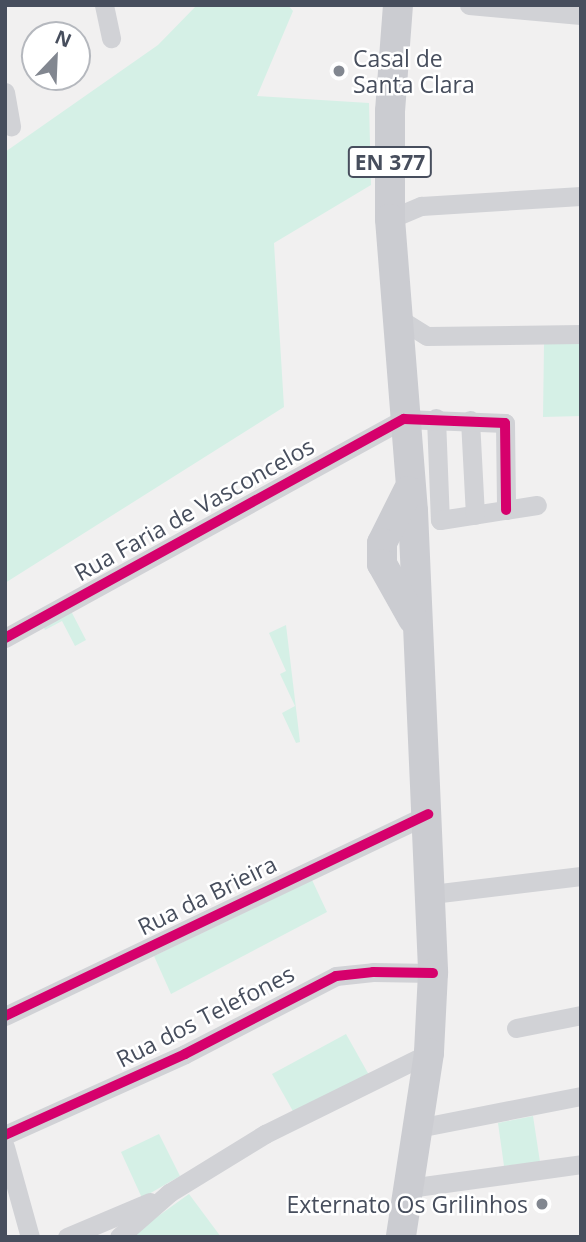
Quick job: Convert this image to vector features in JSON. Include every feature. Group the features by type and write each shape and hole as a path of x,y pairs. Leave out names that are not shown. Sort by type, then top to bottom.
{"main road":[{"name":"EN 377","path":"398,5 390,111 390,219 408,491 400,556 418,626 432,894 433,973 429,1053 401,1237"}],"street":[{"path":"104,5 111,38"},
{"path":"469,5 581,15"},
{"path":"5,92 11,126"},
{"path":"390,219 421,206 581,196"},
{"path":"398,318 427,336 581,334"},
{"path":"404,419 436,418 505,423 506,510"},
{"path":"436,418 440,520 537,505"},
{"name":"Rua Faria de Vasconcelos","path":"5,638 404,419"},
{"path":"470,421 475,515"},
{"name":"Rua da Brieira","path":"5,1016 428,814"},
{"path":"432,894 581,876"},
{"name":"Rua dos Telefones","path":"5,1135 185,1054 336,976 433,973"},
{"path":"516,1028 581,1015"},
{"path":"68,1237 169,1193 265,1134 429,1053"},
{"path":"418,1128 581,1096"},
{"path":"5,1147 30,1237"},
{"path":"409,1188 581,1164"},
{"path":"119,1237 169,1193"}],"green space":[{"path":"197,5 288,5 293,11 257,96 369,103 371,185 274,243 284,407 5,583 5,152 158,45"},
{"path":"544,344 581,344 581,416 543,417"},
{"path":"71,611 86,640 75,646 62,621 45,630 43,626"},
{"path":"286,625 300,742 296,743 282,713 295,706 280,674 286,671 269,633"},
{"path":"312,880 327,912 171,994 154,956"},
{"path":"346,1034 369,1075 294,1113 272,1074"},
{"path":"533,1116 540,1162 504,1166 498,1123"},
{"path":"159,1134 180,1176 142,1198 121,1152"},
{"path":"189,1194 221,1237 129,1237"}],"cycle path":[{"path":"5,638 404,419 505,423 506,510"},
{"path":"5,1016 428,814"},
{"path":"5,1135 185,1054 336,976 373,972 433,973"}],"place":[{"name":"Casal de Santa Clara","path":"339,71"},
{"name":"Externato Os Grilinhos","path":"542,1204"}]}
